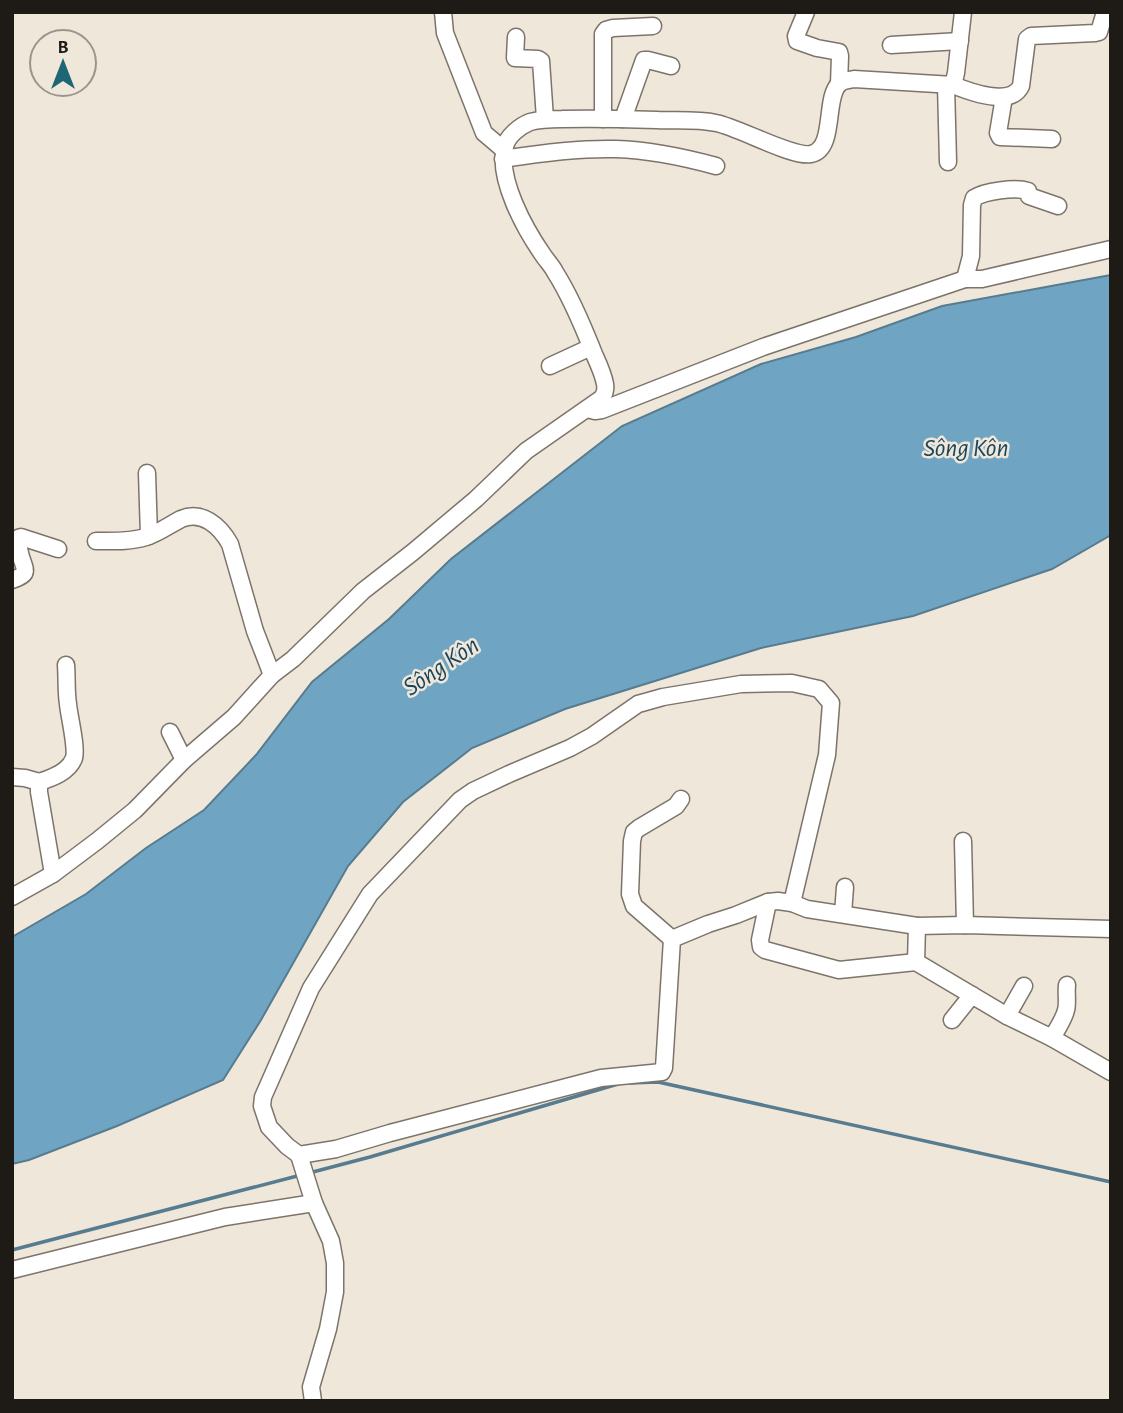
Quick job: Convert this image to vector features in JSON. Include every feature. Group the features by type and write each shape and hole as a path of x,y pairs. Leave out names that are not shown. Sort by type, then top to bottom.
{"street":[{"path":"443,12 445,33 484,133 504,155 615,149 650,152 716,166"},
{"path":"12,897 53,874 135,810 184,760 234,717 272,676 363,591 476,499 526,451 602,398 605,393 603,376 570,300 516,207 506,177 504,155 507,141 519,128 530,122 545,119 614,119 716,123 788,150 809,155 817,152 824,143 832,110 832,98 839,84 841,56 839,52 797,41 796,36 806,12"},
{"path":"948,162 950,85 960,41 963,12"},
{"path":"839,84 854,79 950,85 972,93 1012,96 1021,86 1027,39 1031,36 1099,32 1105,12"},
{"path":"615,149 614,119 603,34 612,28 653,26"},
{"path":"516,37 515,58 541,61 545,119"},
{"path":"891,45 960,41"},
{"path":"614,119 644,60 671,66"},
{"path":"1004,97 998,133 1000,137 1052,139"},
{"path":"965,279 971,256 974,198 986,193 1019,189 1028,191 1029,196 1034,199 1058,206"},
{"path":"587,409 602,411 763,347 965,279 982,279 1111,249"},
{"path":"550,366 591,347"},
{"path":"147,473 149,536"},
{"path":"96,541 137,540 191,516 210,521 230,544 251,620 272,676"},
{"path":"12,580 22,577 26,569 18,538 58,549"},
{"path":"12,778 39,782 57,775 67,768 74,758 66,665"},
{"path":"313,1401 311,1387 328,1329 335,1292 335,1263 331,1241 313,1203 301,1159 269,1126 262,1106 262,1097 312,988 370,894 460,800 473,791 570,748 638,704 663,697 741,684 792,683 819,689 831,704 827,755 792,903"},
{"path":"170,733 184,760"},
{"path":"39,782 53,874"},
{"path":"672,939 634,906 630,894 632,841 634,832 676,806 681,799"},
{"path":"963,841 965,925"},
{"path":"843,914 845,887"},
{"path":"672,939 768,902 778,901 807,909 917,926 1111,929"},
{"path":"768,902 760,940 761,947 765,950 839,970 916,962 1007,1016 1111,1072"},
{"path":"916,962 917,926"},
{"path":"301,1159 601,1078 662,1072 672,939"},
{"path":"1052,1038 1067,1007 1067,985"},
{"path":"1007,1016 1024,986"},
{"path":"952,1020 972,995"},
{"path":"12,1270 225,1217 313,1203"}],"water":[{"name":"Sông Kôn","path":"1111,275 1111,535 1052,569 913,616 761,648 565,709 472,748 403,802 348,866 261,1020 223,1080 117,1126 12,1164 12,937 86,894 146,848 204,810 256,755 312,682 389,619 451,559 622,426 761,364 856,337 942,306"}],"waterway":[{"path":"629,1083 658,1082 1111,1182"},
{"path":"309,1173 618,1084"},
{"path":"12,1250 301,1175"}]}
